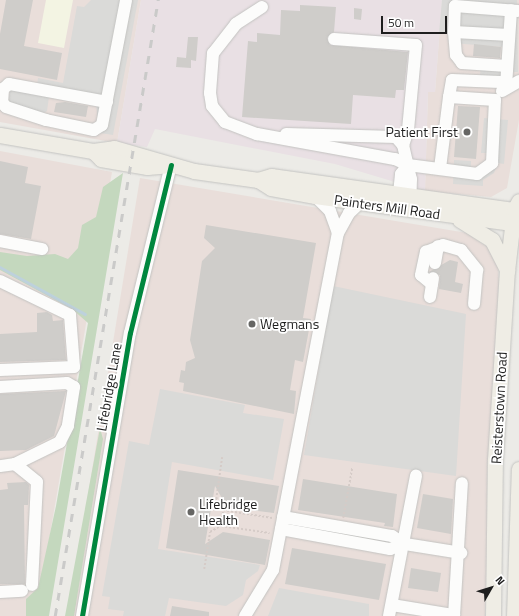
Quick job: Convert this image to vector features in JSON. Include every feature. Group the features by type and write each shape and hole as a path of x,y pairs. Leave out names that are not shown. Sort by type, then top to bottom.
{"main road":[{"name":"Painters Mill Road","path":"0,135 93,151 114,148 171,165 258,180 271,188 315,196 361,202 404,200 453,216 517,214"},
{"name":"Painters Mill Road","path":"258,180 271,176 404,200 517,214"},
{"name":"Reisterstown Road","path":"493,616 495,460 507,271 517,214"},
{"path":"453,216 492,240 507,271"},
{"name":"Reisterstown Road","path":"514,616 519,469"}],"street":[{"path":"107,102 9,84 1,94 2,102 6,107 46,120 94,130 102,125 107,102 126,0"},
{"path":"508,66 462,63 456,55 454,32 455,6 515,10 509,35 508,66 514,87"},
{"path":"262,7 236,24 213,53 210,93 212,106 225,122 257,134 395,159 408,165 478,174 488,168 493,157 495,100"},
{"path":"454,32 509,35"},
{"path":"334,39 416,45 408,130 403,145"},
{"path":"440,168 452,80 500,82 514,87"},
{"path":"449,97 495,100 514,87"},
{"path":"257,134 396,137 403,145 408,165 404,200"},
{"name":"Lifebridge Lane","path":"82,616 130,333 171,165"},
{"path":"315,196 330,211 338,234"},
{"path":"245,616 269,580 282,525 338,234 349,213 361,202"},
{"path":"0,241 42,249"},
{"path":"435,263 438,246"},
{"path":"430,297 432,280 421,274 426,252 438,246 461,250 473,260 477,270 474,304"},
{"path":"0,281 70,315 74,367 0,370"},
{"path":"0,387 67,382 74,387 68,426 60,442 15,464 0,466"},
{"path":"0,592 27,588 38,482 15,464"},
{"path":"416,476 390,610 454,616 461,554 462,483"},
{"path":"282,525 392,536 404,544 461,554"}],"path":[{"path":"220,526 223,510 216,499 222,457"},
{"path":"349,488 352,468"},
{"path":"223,510 282,525"},
{"path":"204,569 210,532 220,526 282,525"}],"shaded area":[{"path":"0,0 141,0 117,143 0,122"},
{"path":"46,0 73,0 64,48 38,43"},
{"path":"91,0 138,0 113,135 100,133 96,105 49,97 47,111 33,118 6,113 12,81 37,85 38,78 63,83 77,6 84,7"},
{"path":"141,0 442,0 435,92 428,92 425,191 335,164 155,129 147,147 117,143"},
{"path":"442,0 519,0 519,120 507,188 491,197 425,191 428,92 435,92"},
{"path":"442,0 517,0 518,72 511,72 511,79 480,76 481,62 501,63 502,47 452,43 450,34 439,33"},
{"path":"484,118 508,120 504,164 498,163 494,173 483,180 483,186 453,184 454,160 471,161 471,168 476,168 487,159 487,153 481,153"},
{"path":"0,151 112,172 36,616 0,616"},
{"path":"140,178 467,233 489,248 498,267 499,283 485,616 68,616"},
{"path":"333,286 466,314 456,476 304,455"},
{"path":"160,389 245,405 243,413 284,419 273,480 172,462 158,549 260,565 258,571 246,580 243,595 226,606 169,598 165,616 123,616 124,611 108,609 110,597 102,596 129,441 149,445"},
{"path":"279,588 369,604 369,616 268,616"}],"green space":[{"path":"123,173 49,616 26,616 26,599 38,588 56,506 88,323 72,309 0,270 0,252 27,256 55,254 68,259 78,248 82,225 96,217 103,187"},
{"path":"100,428 103,439 74,616 65,616"}],"building":[{"path":"6,0 33,0 24,46 62,53 57,80 0,69 0,34"},
{"path":"300,5 336,7 334,32 327,38 330,45 408,52 404,90 396,90 395,98 353,95 351,124 242,117 248,41 257,42 257,33 280,35 281,10 300,11"},
{"path":"354,8 362,9 361,20 354,19"},
{"path":"188,37 198,37 196,61 191,60 191,68 176,67 177,57 186,58"},
{"path":"474,44 501,47 500,58 473,56"},
{"path":"65,102 88,106 86,117 54,112 56,103"},
{"name":"Patient First","path":"458,106 480,107 476,159 454,157"},
{"path":"0,161 28,167 25,183 41,186 31,239 0,234"},
{"name":"Wegmans","path":"206,225 316,243 303,318 311,319 303,362 295,360 290,390 296,391 294,414 183,391 184,383 179,382 181,370 185,371 186,362 195,358 190,340 202,261 215,248 204,238"},
{"path":"450,260 458,262 455,282 463,284 461,293 439,289 440,275 429,272"},
{"path":"47,312 52,315 53,321 63,320 66,360 0,362 0,334 37,332 37,313"},
{"path":"66,391 54,436 26,450 0,451 0,394"},
{"path":"178,470 279,486 274,513 227,507 215,486 205,544 223,532 270,540 265,565 166,548"},
{"path":"303,479 397,494 393,527 384,526 385,523 298,510"},
{"path":"26,482 29,485 28,505 24,505 25,584 0,584 0,490 8,489 7,483"},
{"path":"423,494 453,499 451,534 417,528"},
{"path":"292,548 386,564 379,600 285,584"},
{"path":"411,568 441,573 438,592 408,588"},
{"path":"172,606 209,612 209,616 170,616"}],"waterway":[{"path":"0,267 85,314"}],"railway":[{"path":"55,616 158,0"}],"cycle path":[{"path":"82,616 130,333 171,165"}],"place":[{"name":"Patient First","path":"467,132"},
{"name":"Wegmans","path":"252,324"},
{"name":"Lifebridge Health","path":"191,512"}]}
